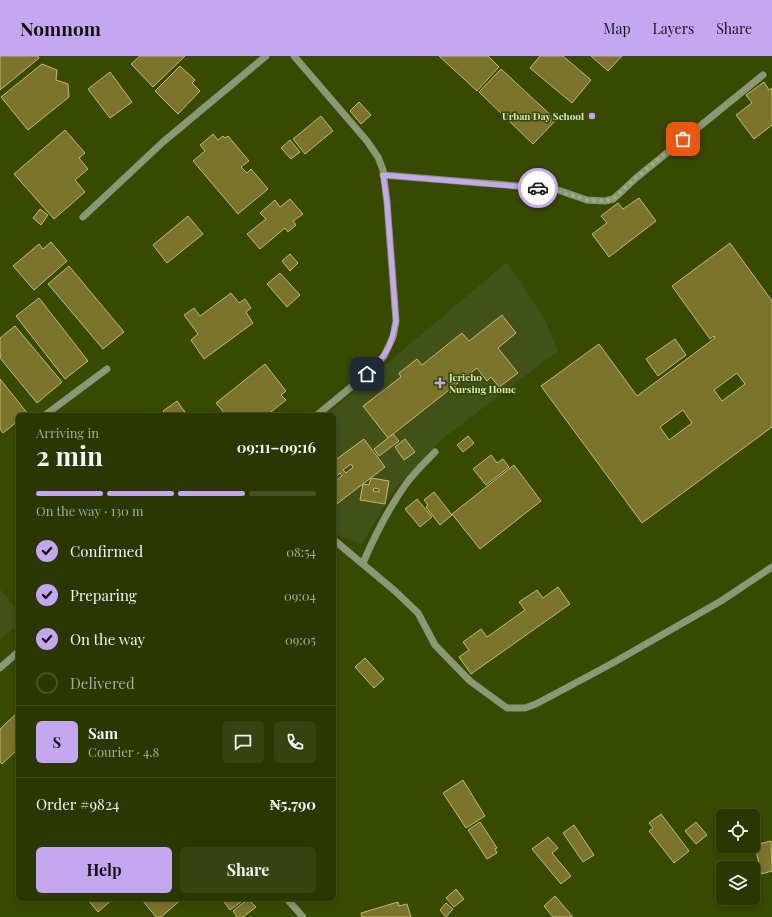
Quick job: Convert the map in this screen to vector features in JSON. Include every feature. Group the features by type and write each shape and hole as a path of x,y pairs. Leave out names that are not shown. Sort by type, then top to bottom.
{"street":[{"path":"83,218 163,142 266,56"},
{"path":"294,56 367,141 378,157 383,175 387,202 396,321 393,338 384,356 367,374 319,413"},
{"path":"383,175 547,189 587,200 605,201 613,199 659,158 763,75"},
{"path":"48,413 107,369"},
{"path":"363,563 378,529 391,506 407,483 435,452"},
{"path":"336,542 363,563 418,613 436,645 470,681 508,708 517,709 536,704 611,664 720,601 772,567"},
{"path":"0,668 16,654"},
{"path":"289,901 303,917"}],"shaded area":[{"name":"Jericho Nursing Home","path":"507,262 545,320 558,351 442,439 394,490 362,544 341,537 336,533 336,413 328,413"},
{"path":"0,589 16,609 16,627 0,639"}],"building":[{"path":"0,56 38,56 39,58 0,90"},
{"path":"140,56 185,56 153,87 131,64"},
{"path":"439,56 488,56 499,67 477,91"},
{"path":"540,56 563,56 591,80 572,103 530,68"},
{"path":"591,56 622,56 608,71"},
{"path":"42,64 57,70 56,80 68,84 69,97 28,130 1,97"},
{"path":"180,66 195,80 192,83 200,91 178,114 155,91"},
{"path":"501,69 556,120 533,144 479,92"},
{"path":"110,72 132,102 110,118 88,89"},
{"path":"764,82 769,90 772,88 772,125 754,139 736,115 752,103 746,95"},
{"path":"359,102 371,115 361,124 350,111"},
{"path":"321,116 333,131 305,154 293,139"},
{"path":"65,130 85,153 79,158 88,169 75,180 85,192 54,219 14,174"},
{"path":"213,134 218,140 223,136 225,138 228,136 249,161 241,167 247,173 251,169 268,189 238,214 193,161 205,151 200,145"},
{"path":"290,140 300,152 291,159 281,148"},
{"path":"639,198 656,221 609,257 592,234 607,223 601,216 618,203 623,209"},
{"path":"290,199 303,214 293,221 296,225 288,232 285,228 260,249 247,234 266,219 260,213 275,200 280,207"},
{"path":"40,209 48,215 41,225 33,218"},
{"path":"188,216 203,234 167,263 153,245"},
{"path":"51,242 67,261 34,290 13,266 39,244 43,249"},
{"path":"730,243 772,301 772,427 642,523 541,386 599,344 637,396 715,338 714,336 710,339 672,286","holes":["737,373 745,384 722,401 714,390","683,410 692,423 669,440 660,427"]},
{"path":"290,254 298,263 290,271 282,261"},
{"path":"69,266 124,332 103,349 48,284"},
{"path":"280,273 300,295 287,307 267,284"},
{"path":"231,293 239,303 245,299 251,308 246,312 253,323 204,359 191,340 198,334 184,315 194,308 200,316"},
{"path":"39,298 88,361 65,379 16,316"},
{"path":"502,315 516,333 498,348 518,373 499,387 491,377 487,381 477,368 388,438 363,406 401,377 399,373 417,359 422,365 462,333 469,341"},
{"path":"15,326 62,382 37,403 0,358 0,338"},
{"path":"675,339 686,355 658,376 646,359"},
{"path":"265,364 286,391 281,395 286,400 270,413 224,413 216,403"},
{"path":"0,379 27,413 16,413 16,423 3,433 0,429"},
{"path":"177,401 186,413 164,413 163,411"},
{"path":"393,434 399,441 379,456 374,449"},
{"path":"468,436 474,443 463,452 457,445"},
{"path":"364,439 385,467 336,504 336,480 342,476 340,473 336,476 336,460","holes":["351,464 353,467 346,473 343,470"]},
{"path":"405,439 415,452 404,460 395,447"},
{"path":"491,455 497,463 503,459 509,467 486,485 473,469"},
{"path":"514,465 541,501 480,549 452,514"},
{"path":"371,478 389,481 385,504 360,500 363,484 369,485","holes":["374,488 379,489 379,492 373,491"]},
{"path":"434,492 452,515 440,525 426,507 428,505 424,500"},
{"path":"417,499 432,517 420,527 405,509"},
{"path":"558,587 570,604 471,674 459,657 469,650 463,642 481,629 487,637 525,610 519,602 537,590 543,598"},
{"path":"365,658 384,679 374,688 355,667"},
{"path":"16,714 16,751 2,764 0,762 0,729"},
{"path":"463,780 485,816 466,828 443,793"},
{"path":"661,814 689,851 674,863 649,831 653,828 649,823"},
{"path":"480,822 497,848 495,849 497,853 487,859 468,830"},
{"path":"696,822 707,835 696,844 685,831"},
{"path":"574,825 594,855 583,862 563,833"},
{"path":"548,837 558,848 552,853 571,876 561,884 532,849"},
{"path":"771,841 772,871 761,874 760,861 758,861 757,853 760,853 760,844"},
{"path":"456,889 464,899 454,907 446,898"},
{"path":"555,896 573,917 553,917 544,906"},
{"path":"89,901 111,901 98,912"},
{"path":"143,901 180,901 161,917 156,917"},
{"path":"223,901 242,901 230,910"},
{"path":"246,901 250,901 256,907 243,917 237,917 233,911"},
{"path":"398,902 399,906 407,904 411,917 362,917 361,913"},
{"path":"446,903 453,909 446,917 440,910"}],"way so far":[{"path":"538,188 555,190 587,200 605,201 613,199 683,139"}],"place":[{"name":"Urban Day School","path":"592,116"},
{"name":"Jericho Nursing Home","path":"440,383"}],"route":[{"path":"367,374 384,356 393,338 396,321 387,202 383,175 538,188"}]}
